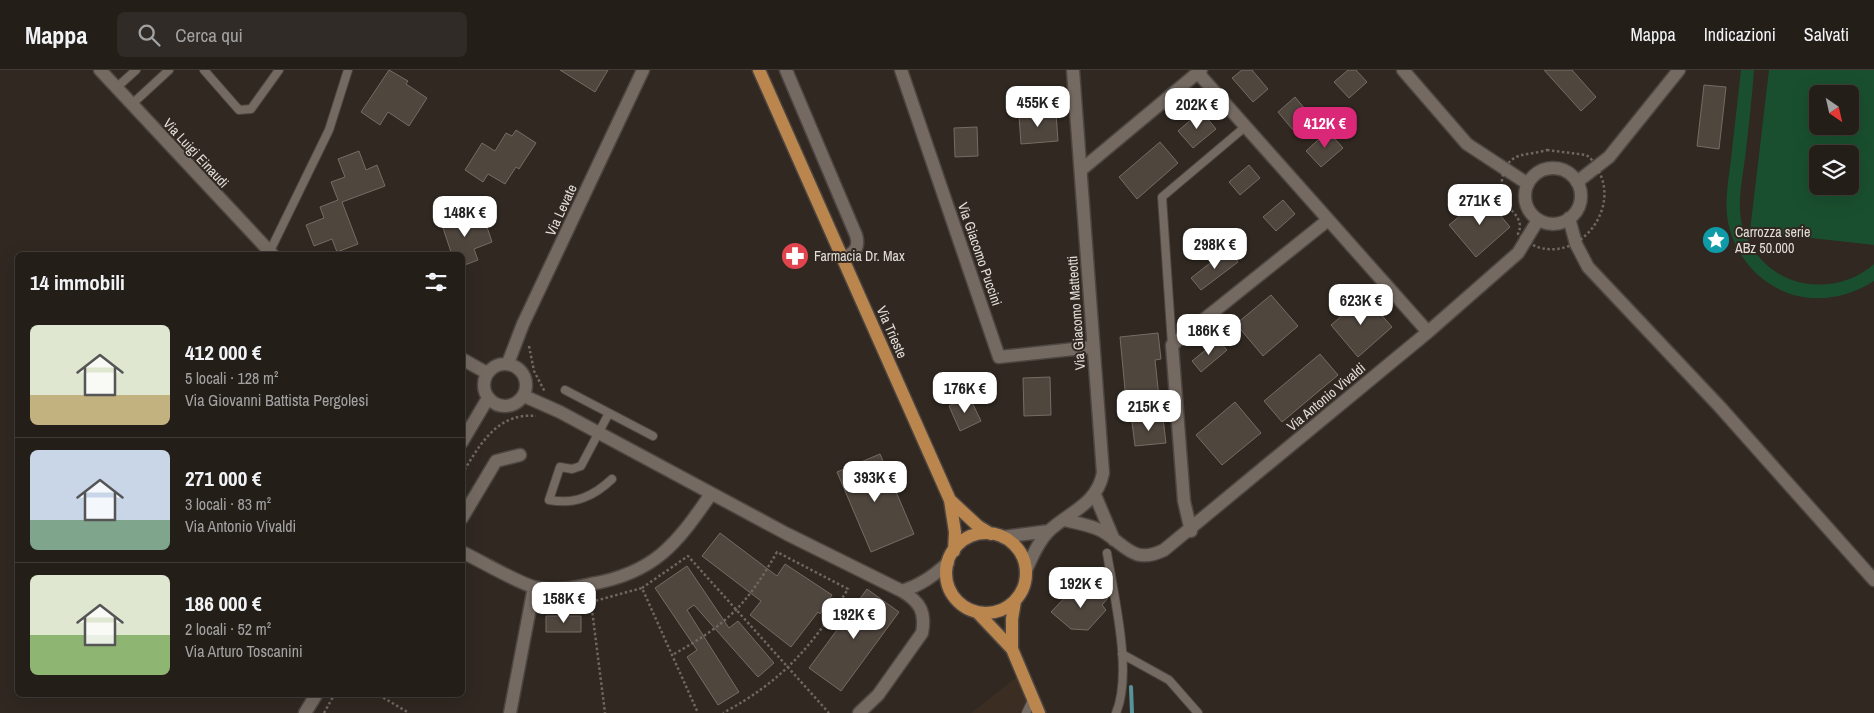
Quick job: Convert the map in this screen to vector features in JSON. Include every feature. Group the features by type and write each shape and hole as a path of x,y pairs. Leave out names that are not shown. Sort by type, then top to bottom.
{"main road":[{"name":"Via Trieste","path":"759,70 950,500"},
{"path":"950,500 978,526 997,536 1020,553 1026,570 1024,586 1015,601 1012,619 1012,649"},
{"path":"950,500 954,551"},
{"path":"997,536 970,537 954,551 948,563 947,579 952,594 963,606 977,612 1012,649 1039,713"},
{"path":"977,612 998,611 1015,601"}],"street":[{"name":"Via Luigi Einaudi","path":"100,70 269,252"},
{"name":"Via Levate","path":"508,363 524,324 643,70"},
{"path":"786,70 859,243 856,250 843,259"},
{"name":"Via Giacomo Puccini","path":"901,70 999,357 1094,348"},
{"name":"Via Giacomo Matteotti","path":"1073,70 1103,473 1095,495"},
{"path":"1403,70 1466,144 1528,184"},
{"path":"1577,182 1610,158 1679,70"},
{"path":"1081,170 1199,71 1246,127 1428,332"},
{"path":"1556,168 1564,170 1577,182 1580,189 1579,205 1569,218 1554,224 1538,220 1528,208 1525,200 1528,184 1540,171 1556,168"},
{"path":"1569,218 1576,244 1588,268 1720,407 1874,580"},
{"path":"1190,530 1184,500 1172,345 1328,220"},
{"name":"Via Antonio Vivaldi","path":"1064,520 1101,531 1125,550 1137,555 1154,555 1190,530 1428,332 1518,253 1538,220"},
{"path":"465,361 487,373"},
{"path":"508,363 523,372 527,384 524,396 513,405 507,406 494,403 488,398 484,390 484,381 487,373 496,365 508,363"},
{"path":"524,396 598,433 711,494 902,590 916,600 922,611 924,621 922,633 878,695 859,713"},
{"path":"465,437 488,398"},
{"path":"465,513 496,461 520,456"},
{"path":"465,553 534,587 575,588 611,582 634,572 671,547 685,533 711,494"},
{"path":"1026,570 1049,531 1085,505 1095,495 1114,540"},
{"path":"997,536 1049,531"},
{"path":"902,590 918,586 948,563"},
{"path":"510,713 534,587"},
{"path":"305,713 315,697"}],"lane":[{"path":"116,88 136,70"},
{"path":"131,105 169,70"},
{"path":"204,70 239,110 251,109 280,70"},
{"path":"272,252 329,130 348,70"},
{"path":"1172,345 1162,198 1246,127"},
{"path":"566,390 653,436"},
{"path":"609,413 581,466 572,469 560,467 549,500 566,502 580,499 597,492 612,478"},
{"path":"1107,553 1122,654 1121,701 1116,713"},
{"path":"1122,654 1168,680 1198,713"},
{"path":"1026,713 1033,698"}],"path":[{"path":"1547,150 1586,155 1591,158 1597,168 1605,187 1603,205 1600,216 1588,235 1576,244 1561,247 1537,247 1518,234 1521,226 1520,220 1502,200 1505,168 1516,157 1547,150"},
{"path":"530,341 528,348 534,371 548,396"},
{"path":"465,469 482,442 492,430 505,421 529,415 545,417"},
{"path":"674,654 717,628 738,610 761,581 777,552 848,589 814,640 789,668 741,704 724,713"},
{"path":"532,602 591,602 642,588 688,556 829,713"},
{"path":"642,588 674,654 698,713"},
{"path":"591,602 604,713"},
{"path":"324,713 333,697"},
{"path":"382,697 409,713"}],"shaded area":[{"path":"1019,675 1034,713 971,713"}],"green space":[{"path":"1741,70 1754,70 1740,203 1742,224 1752,247 1769,267 1791,280 1803,283 1822,285 1841,282 1859,275 1874,264 1874,281 1864,287 1834,297 1812,298 1790,294 1766,282 1747,264 1740,253 1729,228 1727,199"},
{"path":"1769,70 1874,70 1874,245 1750,231"}],"building":[{"path":"389,70 408,81 406,84 427,98 409,126 388,112 380,125 361,112"},
{"path":"560,70 608,70 595,92"},
{"path":"1242,70 1252,70 1268,89 1253,102 1232,78"},
{"path":"1348,70 1356,70 1367,82 1349,98 1334,82"},
{"path":"1544,70 1572,70 1596,97 1581,111"},
{"path":"1704,85 1726,87 1719,149 1697,146"},
{"path":"1295,97 1310,115 1293,130 1278,112"},
{"path":"1201,111 1216,129 1193,148 1178,131"},
{"path":"1056,113 1058,141 1021,144 1019,116"},
{"path":"977,127 978,156 955,157 954,128"},
{"path":"516,130 536,143 519,169 516,167 505,184 488,174 483,182 465,170 482,143 495,151 506,133 512,136"},
{"path":"1328,131 1343,148 1321,167 1306,151"},
{"path":"1160,142 1178,163 1137,199 1119,177"},
{"path":"359,151 366,170 377,165 385,186 342,202 358,244 337,252 332,239 314,246 306,225 324,218 320,207 338,200 331,182 345,177 338,159"},
{"path":"1249,165 1260,178 1240,195 1229,182"},
{"path":"1484,196 1510,227 1476,257 1449,225"},
{"path":"1283,200 1295,214 1276,231 1263,217"},
{"path":"462,214 466,228 485,221 492,242 474,249 478,260 465,265 465,252 451,252 441,222"},
{"path":"1228,249 1238,262 1201,290 1191,278"},
{"path":"1271,295 1298,326 1263,356 1236,324"},
{"path":"1365,296 1392,327 1358,357 1331,325"},
{"path":"1158,333 1161,359 1155,360 1159,397 1126,400 1120,337"},
{"path":"1218,340 1227,350 1201,372 1192,361"},
{"path":"1320,354 1338,375 1282,422 1264,401"},
{"path":"1050,377 1051,415 1024,416 1023,378"},
{"path":"969,396 981,421 960,431 949,406"},
{"path":"1235,402 1261,433 1222,465 1196,435"},
{"path":"1163,418 1166,443 1135,446 1132,422"},
{"path":"880,454 914,534 871,552 837,472"},
{"path":"720,533 777,576 785,564 832,595 820,614 818,612 791,647 750,615 761,601 702,556"},
{"path":"687,566 729,628 738,621 774,663 758,677 694,605 687,610 739,692 718,705 687,657 697,650 655,588"},
{"path":"1076,586 1086,594 1093,586 1108,598 1102,605 1106,610 1088,630 1071,629 1051,612"},
{"path":"867,589 899,612 841,691 809,668"},
{"path":"546,616 581,616 581,632 546,632"}],"waterway":[{"path":"1131,687 1132,713"}],"place":[{"name":"Carrozza serie ABz 50.000","path":"1716,240"},
{"name":"Farmacia Dr. Max","path":"795,256"}]}
